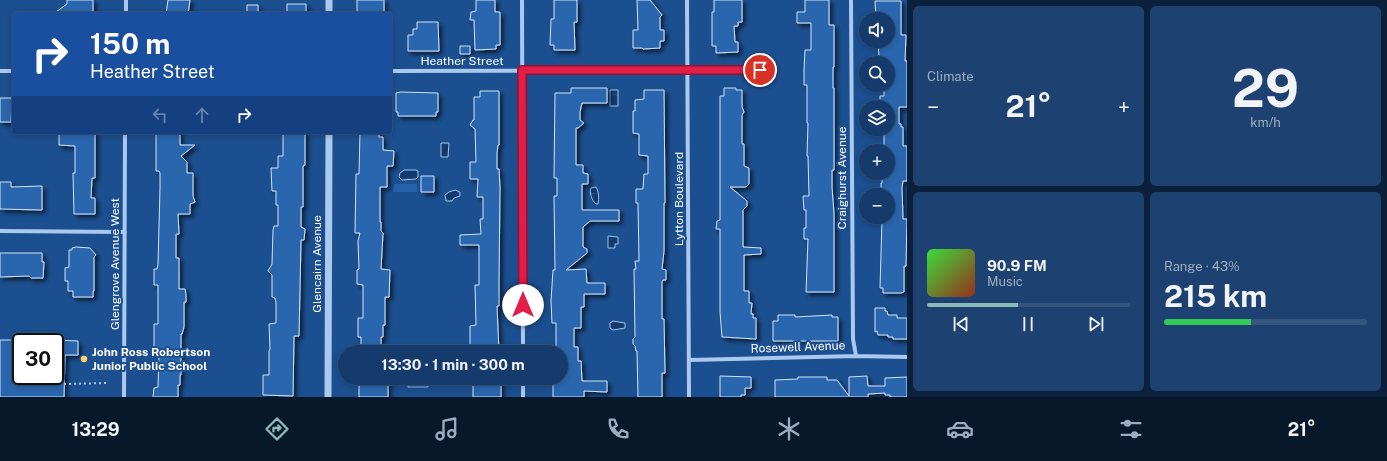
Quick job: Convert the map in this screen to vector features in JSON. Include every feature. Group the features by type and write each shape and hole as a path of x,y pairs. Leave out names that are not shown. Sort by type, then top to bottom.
{"street":[{"path":"126,0 126,12"},
{"path":"329,0 329,12"},
{"path":"522,0 523,345"},
{"name":"Lytton Boulevard","path":"687,0 689,397"},
{"name":"Craighurst Avenue","path":"851,0 853,340 856,356"},
{"name":"Heather Street","path":"392,71 775,70"},
{"path":"0,71 12,71"},
{"name":"Glengrove Avenue West","path":"124,397 125,134"},
{"name":"Glencairn Avenue","path":"328,397 329,134"},
{"path":"0,231 125,232"},
{"name":"Rosewell Avenue","path":"689,360 856,356 907,357"},
{"path":"523,385 523,397"}],"path":[{"path":"64,384 109,384"}],"shaded area":[{"path":"394,184 417,184 417,192 393,192"}],"water":[{"path":"610,90 618,90 618,106 610,106"},
{"path":"441,143 449,143 448,157 441,157"},
{"path":"404,170 418,171 418,177 416,179 402,180 399,177 400,173"},
{"path":"596,187 598,191 598,204 593,201 590,192 591,188"},
{"path":"455,190 460,192 460,196 454,198 452,201 446,201 445,195"},
{"path":"608,236 618,237 618,244 615,244 615,248 608,248"},
{"path":"613,321 625,323 625,328 613,330 610,328 610,323"},
{"path":"408,385 428,385 428,387 408,387"}],"building":[{"path":"67,0 93,0 93,12 56,12 67,4"},
{"path":"168,0 190,0 188,12 166,12"},
{"path":"357,0 384,0 384,12 357,12"},
{"path":"476,0 495,0 495,12 500,12 500,45 496,45 496,49 475,50 474,20 470,20 471,12 476,11"},
{"path":"554,0 577,0 577,22 574,22 575,50 554,50 554,45 550,45 551,19 554,19"},
{"path":"637,0 650,0 662,15 660,17 660,30 664,30 664,41 660,41 660,48 633,48 633,30 638,30"},
{"path":"714,0 742,0 742,22 738,22 738,26 734,26 735,42 738,42 738,52 716,53 716,46 712,46 712,12 714,12"},
{"path":"805,0 829,0 829,25 834,25 834,170 832,170 832,187 834,213 834,292 806,292 808,239 804,239 804,228 806,228 806,210 804,210 803,196 809,196 807,156 807,85 804,85 804,70 805,50 811,50 811,23 797,23 797,12 805,12"},
{"path":"875,1 901,1 901,35 906,35 905,61 907,61 907,107 899,107 899,124 903,127 903,146 907,146 907,181 903,181 902,188 903,219 907,219 906,266 904,266 904,292 901,293 883,293 883,288 880,288 882,224 895,224 895,188 881,188 881,183 882,180 895,180 895,144 884,144 884,136 895,136 895,100 880,100 880,96 884,96 884,92 895,92 895,56 879,56 878,48 895,48 895,12 876,12"},
{"path":"287,4 306,4 306,12 287,12"},
{"path":"247,5 258,5 258,12 247,12"},
{"path":"417,22 438,22 439,51 408,51 408,35 413,35 413,29 417,29"},
{"path":"460,46 470,46 470,54 460,54"},
{"path":"571,88 607,88 607,103 582,103 580,120 584,123 576,128 576,165 583,165 583,173 588,174 588,184 582,184 582,210 619,210 619,221 590,221 583,227 583,247 587,249 587,253 566,270 586,269 587,283 605,283 605,294 584,294 584,307 581,307 581,328 574,328 574,347 578,347 578,361 581,361 582,381 607,381 607,392 584,391 584,397 553,397 553,385 568,385 568,345 556,345 556,323 552,323 551,301 553,270 555,270 554,196 557,196 557,178 554,178 555,93 571,93"},
{"path":"724,88 736,88 736,90 742,90 742,107 744,112 742,115 742,144 744,144 744,166 749,168 749,184 746,187 730,187 747,201 747,206 743,210 743,247 761,248 761,254 744,255 744,291 749,291 749,303 752,303 751,314 753,314 753,318 756,318 756,339 722,337 720,312 720,229 716,229 717,221 720,220 720,96 724,96"},
{"path":"644,90 664,90 665,203 662,269 666,270 666,280 663,280 662,282 662,319 664,319 665,373 662,373 662,397 638,397 637,351 633,344 633,339 635,337 634,269 636,269 635,261 639,261 638,203 636,203 636,189 643,189 644,174 648,174 648,156 639,155 639,134 633,133 633,111 635,111 635,100 644,99"},
{"path":"480,91 499,91 499,145 497,153 497,169 499,169 500,187 499,306 497,306 499,345 470,345 470,326 476,325 475,285 479,285 479,245 460,245 460,235 481,234 480,219 483,219 483,197 477,197 478,179 470,179 470,162 476,162 475,129 470,125 474,120 474,97 480,97"},
{"path":"396,93 438,93 438,112 436,112 436,116 398,116 398,112 396,112"},
{"path":"0,98 12,98 11,122 0,122"},
{"path":"59,134 95,134 95,178 92,178 91,198 95,198 95,214 74,214 73,173 75,173 75,146 59,145"},
{"path":"156,134 180,134 180,145 195,145 181,156 187,162 187,173 193,173 193,196 195,202 190,204 190,214 178,214 179,234 176,234 176,258 179,258 179,289 185,289 186,295 186,302 184,302 184,327 181,334 181,375 180,385 178,385 178,397 153,397 154,388 158,387 159,354 157,354 157,348 154,348 154,324 158,324 158,285 154,285 154,269 157,269 158,264 160,188 160,173 159,171 156,171"},
{"path":"283,134 305,134 305,165 303,166 303,207 301,207 301,227 305,229 304,240 301,240 299,336 294,336 293,396 263,395 263,375 269,375 269,324 276,323 276,303 275,298 272,297 272,275 268,271 272,264 273,230 274,226 278,226 278,205 276,205 276,191 272,191 271,168 278,168 278,156 283,156"},
{"path":"360,134 379,134 379,137 383,137 383,150 394,151 393,166 387,166 387,187 380,187 380,222 381,231 383,233 381,269 390,270 389,297 385,297 385,325 383,325 381,345 361,345 361,337 358,337 358,318 363,318 363,285 357,284 357,270 359,269 358,241 360,233 355,233 356,174 359,174"},
{"path":"421,176 434,176 434,192 421,192"},
{"path":"0,182 11,182 11,187 42,186 42,210 0,209"},
{"path":"76,247 90,248 96,255 94,257 93,297 73,297 73,291 68,291 68,281 65,281 65,268 69,267 69,250"},
{"path":"0,253 42,253 42,262 44,262 43,278 31,278 29,276 0,277"},
{"path":"875,308 885,308 888,315 897,315 897,318 907,318 907,339 893,339 893,337 888,337 888,335 878,335 877,331 875,332"},
{"path":"778,315 795,315 795,317 832,315 832,317 838,317 838,341 773,341 773,321 778,321"},
{"path":"0,340 12,340 12,385 64,385 64,340 78,341 78,355 65,355 64,397 0,397"},
{"path":"720,376 751,377 751,388 745,388 745,395 741,395 741,397 720,397"},
{"path":"867,376 868,386 885,386 885,378 907,377 907,397 890,397 890,395 885,395 885,393 868,394 868,397 775,397 775,380 798,379 798,377 827,377 827,380 837,380 849,396 849,377"},
{"path":"359,385 388,385 388,397 359,397"},
{"path":"473,385 501,385 501,397 473,397"}],"place":[{"name":"John Ross Robertson Junior Public School","path":"84,359"}],"route":[{"path":"523,305 522,70 760,70"}]}
